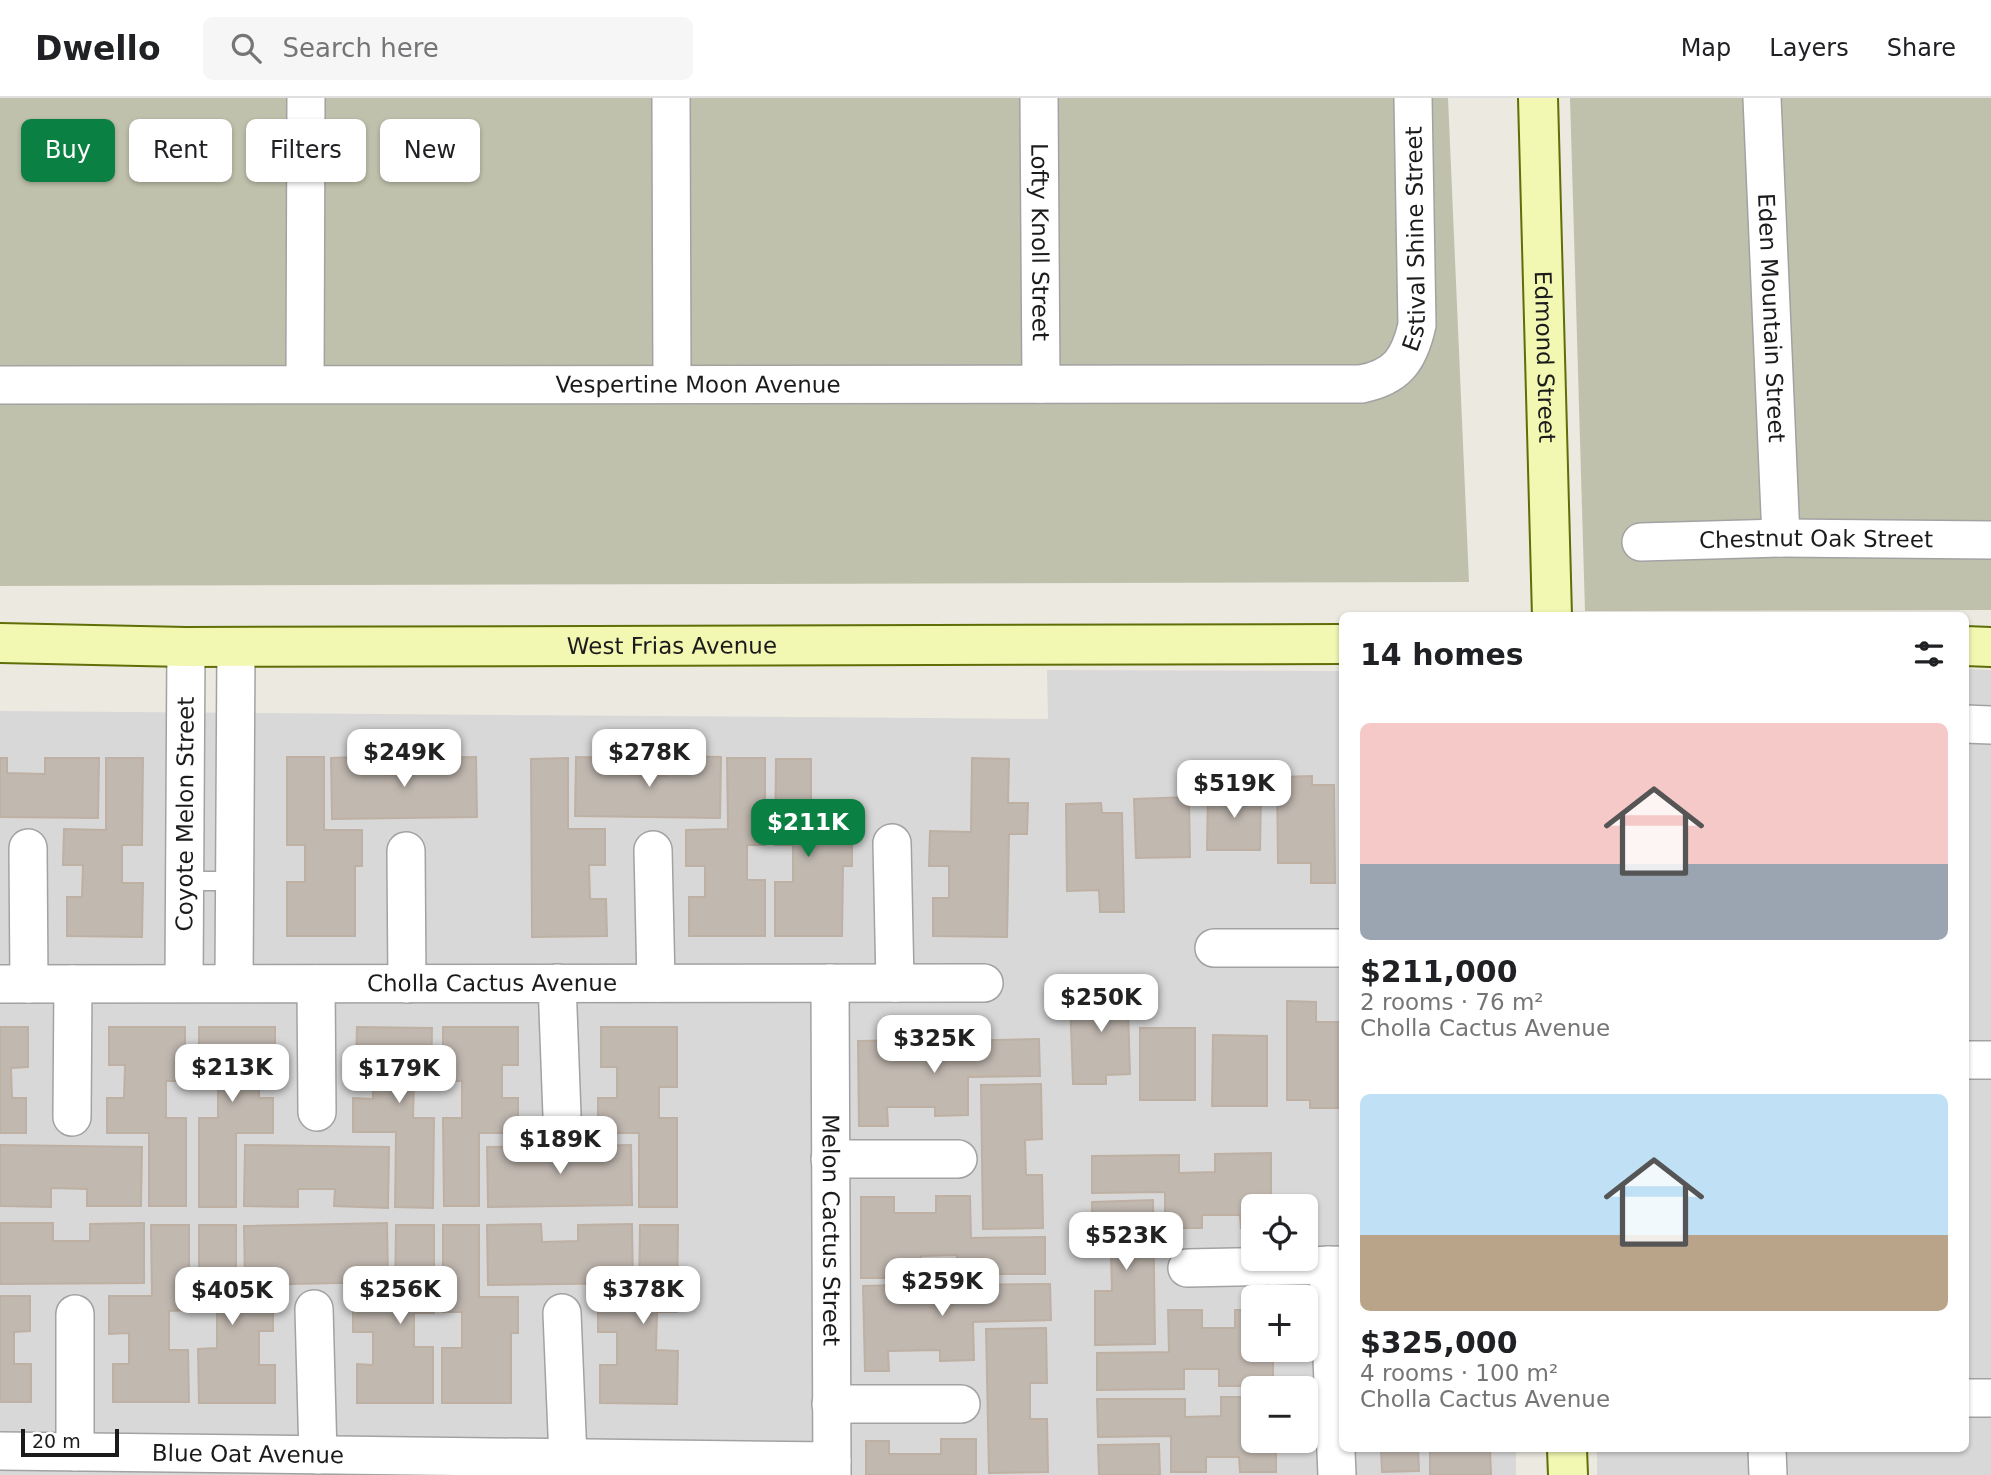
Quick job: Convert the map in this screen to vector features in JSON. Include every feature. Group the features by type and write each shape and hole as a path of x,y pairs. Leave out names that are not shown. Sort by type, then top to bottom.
{"street":[{"path":"305,384 306,98"},
{"path":"671,98 672,384"},
{"name":"Lofty Knoll Street","path":"1039,98 1041,384"},
{"name":"Estival Shine Street","path":"1393,372 1407,357 1417,325 1413,98"},
{"name":"Edmond Street","path":"1538,98 1552,612"},
{"name":"Eden Mountain Street","path":"1762,98 1782,538"},
{"name":"Vespertine Moon Avenue","path":"0,385 1361,384 1379,380 1393,372"},
{"name":"Chestnut Oak Street","path":"1641,542 1782,538 1991,540"},
{"name":"West Frias Avenue","path":"0,643 186,647 1339,644"},
{"path":"1969,646 1991,646"},
{"name":"Coyote Melon Street","path":"184,982 186,647"},
{"path":"234,982 236,647"},
{"path":"1969,724 1991,725"},
{"path":"892,843 895,983"},
{"path":"15,984 28,848"},
{"path":"653,850 656,983"},
{"path":"406,851 407,984"},
{"path":"1214,948 1339,948"},
{"path":"557,983 562,1115"},
{"name":"Melon Cactus Street","path":"830,983 832,1468"},
{"name":"Cholla Cactus Avenue","path":"15,984 984,983"},
{"path":"72,1116 73,984"},
{"path":"316,984 317,1112"},
{"path":"1969,1060 1991,1060"},
{"path":"830,1159 958,1159"},
{"path":"1187,1268 1335,1265 1337,1475"},
{"path":"314,1309 318,1455"},
{"path":"562,1313 568,1458"},
{"path":"75,1314 75,1452"},
{"path":"1969,1398 1991,1398"},
{"path":"831,1404 961,1404"},
{"name":"Blue Oat Avenue","path":"0,1451 75,1452 164,1464 318,1455 405,1465 568,1458 649,1467 832,1468"},
{"path":"1567,1452 1568,1475"},
{"path":"1767,1452 1768,1475"}],"lane":[{"path":"186,881 235,881"}],"shaded area":[{"path":"0,98 1448,98 1469,582 0,586"},
{"path":"1570,98 1991,98 1991,610 1585,611"},
{"path":"1969,669 1991,670 1991,1475 1597,1475 1597,1452 1969,1452"},
{"path":"1047,670 1339,671 1339,1452 1516,1452 1516,1475 0,1475 0,711 1048,719"}],"building":[{"path":"384,756 384,775 422,774 422,758 476,757 477,817 332,819 331,758"},
{"path":"667,756 721,757 720,818 575,816 576,757 630,758 630,775 667,776"},
{"path":"287,757 324,757 324,830 362,830 362,866 355,866 355,936 287,936 287,882 305,882 305,845 287,845"},
{"path":"0,758 7,758 7,773 45,774 45,758 99,758 98,818 0,817"},
{"path":"106,758 143,758 142,845 122,845 122,883 143,883 142,937 67,936 67,897 82,897 83,865 63,865 64,829 106,830"},
{"path":"568,758 568,829 605,829 605,865 589,865 590,899 606,899 607,936 532,937 531,759"},
{"path":"727,758 765,758 765,845 747,845 747,880 765,880 765,936 689,936 689,897 705,897 705,866 686,866 686,830 728,829"},
{"path":"972,758 1009,759 1008,803 1028,803 1027,834 1009,834 1007,937 933,936 933,898 949,898 949,866 929,866 930,831 971,832"},
{"path":"776,759 811,759 811,830 852,830 852,866 843,866 842,936 775,936 775,882 793,882 793,845 775,845"},
{"path":"1312,776 1312,785 1334,785 1335,883 1311,883 1311,863 1278,863 1277,777"},
{"path":"1208,790 1261,791 1260,850 1207,850"},
{"path":"1189,797 1190,857 1136,858 1134,799"},
{"path":"1101,803 1102,813 1122,813 1124,912 1100,912 1099,890 1067,891 1066,804"},
{"path":"1103,976 1127,976 1130,1074 1106,1075 1106,1084 1073,1084 1070,998 1104,997"},
{"path":"1287,1001 1316,1002 1316,1022 1339,1022 1339,1108 1310,1108 1310,1100 1287,1100"},
{"path":"0,1027 28,1027 28,1067 11,1068 12,1098 26,1098 26,1133 0,1133"},
{"path":"109,1027 185,1027 185,1081 166,1081 166,1118 186,1118 186,1206 149,1206 149,1133 107,1133 107,1098 124,1098 125,1065 109,1065"},
{"path":"199,1027 275,1027 275,1067 259,1067 259,1098 273,1098 273,1133 236,1133 236,1207 199,1207 199,1118 218,1118 218,1081 199,1081"},
{"path":"357,1027 432,1028 431,1081 414,1081 413,1118 434,1118 433,1208 395,1207 396,1132 353,1132 353,1098 373,1099 373,1067 356,1067"},
{"path":"443,1027 518,1027 518,1065 502,1065 502,1098 518,1098 518,1133 479,1133 479,1206 444,1206 443,1118 462,1118 462,1081 443,1081"},
{"path":"601,1027 677,1027 677,1087 659,1087 659,1118 677,1118 677,1207 639,1207 639,1133 598,1133 598,1098 617,1098 617,1067 601,1067"},
{"path":"1140,1028 1195,1028 1195,1100 1140,1100"},
{"path":"1213,1035 1267,1036 1267,1106 1212,1106"},
{"path":"1039,1039 1040,1076 968,1077 968,1115 935,1116 935,1107 887,1107 888,1126 859,1126 858,1041 916,1040 916,1060 953,1058 953,1041"},
{"path":"1041,1084 1042,1139 1025,1140 1026,1175 1042,1175 1043,1228 983,1229 981,1085"},
{"path":"0,1145 142,1147 141,1206 87,1206 87,1189 51,1188 51,1207 0,1206"},
{"path":"245,1145 389,1147 388,1208 334,1206 335,1189 298,1189 298,1207 244,1206"},
{"path":"631,1145 632,1205 488,1207 487,1147"},
{"path":"1271,1153 1271,1194 1241,1194 1241,1228 1240,1215 1202,1215 1202,1228 1165,1228 1165,1192 1092,1193 1092,1156 1179,1155 1179,1173 1215,1172 1215,1154"},
{"path":"936,1196 970,1196 971,1238 1045,1237 1045,1274 957,1274 957,1255 921,1256 921,1278 861,1278 861,1197 894,1197 894,1213 936,1213"},
{"path":"1153,1200 1155,1344 1095,1345 1095,1291 1112,1291 1111,1254 1093,1255 1092,1202"},
{"path":"0,1223 53,1223 53,1241 90,1241 90,1224 144,1223 144,1283 0,1284"},
{"path":"387,1223 388,1282 245,1285 244,1226"},
{"path":"541,1224 542,1242 578,1241 578,1225 632,1224 633,1283 488,1285 487,1225"},
{"path":"151,1225 189,1225 189,1310 169,1311 169,1350 188,1350 189,1402 113,1402 113,1364 129,1364 129,1333 109,1334 109,1296 152,1296"},
{"path":"199,1225 236,1225 236,1296 273,1296 273,1331 259,1331 259,1365 275,1365 275,1403 199,1403 198,1349 217,1348 217,1312 199,1312"},
{"path":"396,1225 434,1225 434,1313 414,1313 414,1347 433,1347 433,1403 357,1403 357,1364 373,1365 373,1332 353,1332 353,1296 395,1296"},
{"path":"443,1225 479,1225 479,1297 518,1297 518,1333 511,1333 511,1403 442,1403 442,1348 462,1348 462,1312 443,1312"},
{"path":"640,1225 678,1225 677,1312 657,1312 656,1350 678,1351 677,1404 600,1403 600,1365 617,1365 617,1332 598,1332 598,1297 639,1297"},
{"path":"937,1284 938,1303 957,1303 957,1285 1050,1284 1051,1320 973,1322 974,1360 940,1361 940,1350 888,1351 889,1371 865,1371 863,1286"},
{"path":"0,1296 30,1296 30,1331 14,1332 14,1364 31,1364 31,1402 0,1402"},
{"path":"1168,1310 1202,1310 1202,1328 1235,1328 1235,1310 1241,1310 1241,1362 1273,1362 1273,1376 1241,1376 1241,1386 1219,1386 1219,1369 1184,1369 1184,1389 1097,1390 1097,1353 1169,1352"},
{"path":"1046,1328 1047,1383 1030,1383 1030,1419 1047,1419 1048,1472 989,1473 986,1329"},
{"path":"1221,1397 1241,1397 1241,1453 1276,1453 1276,1472 1240,1472 1239,1457 1206,1457 1206,1472 1171,1472 1171,1436 1098,1437 1097,1399 1185,1399 1185,1417 1221,1416"},
{"path":"941,1439 976,1439 976,1475 866,1475 866,1441 889,1441 889,1454 941,1454"},
{"path":"1159,1444 1160,1475 1099,1475 1098,1445"},
{"path":"1381,1452 1418,1452 1419,1471 1382,1472"},
{"path":"1430,1452 1490,1452 1491,1475 1430,1475"}]}
